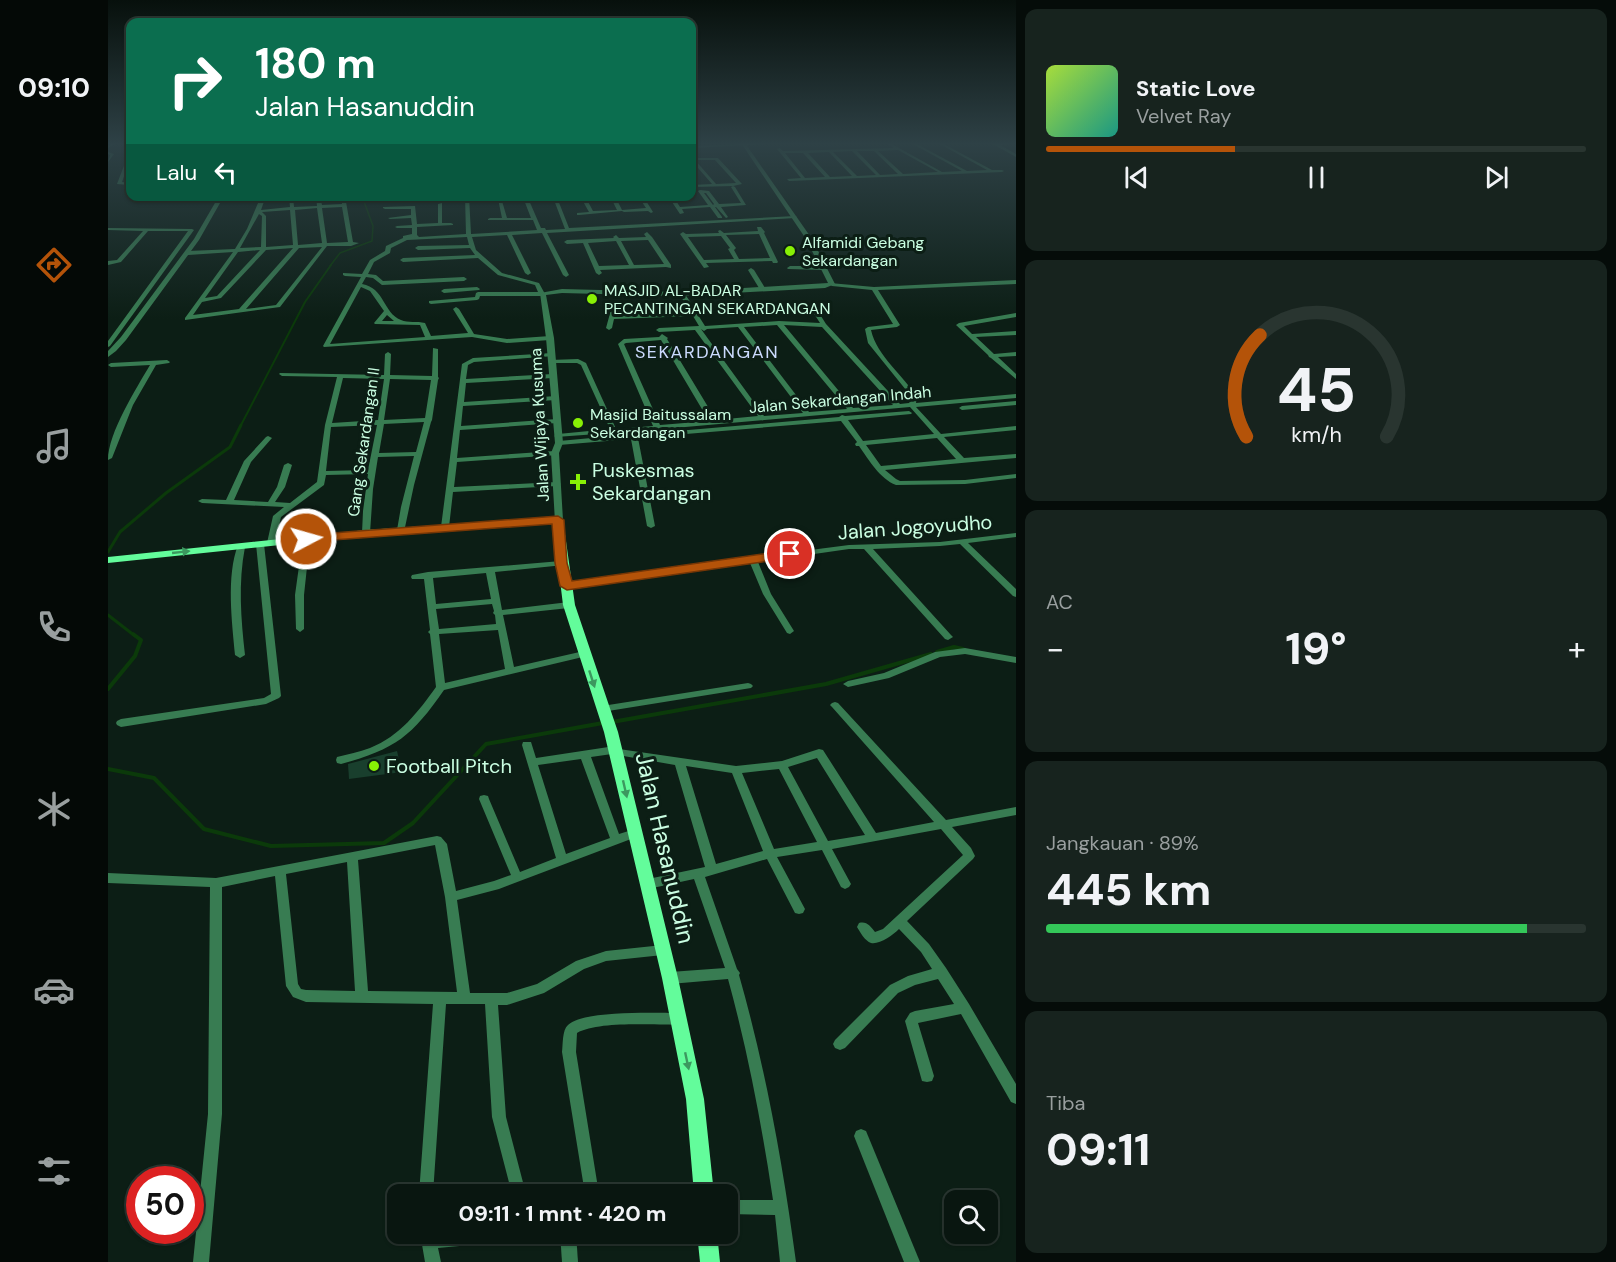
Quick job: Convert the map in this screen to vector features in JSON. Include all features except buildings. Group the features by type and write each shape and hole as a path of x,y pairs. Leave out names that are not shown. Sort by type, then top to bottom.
{"main road":[{"path":"108,560 366,533 558,520"},
{"name":"Jalan Hasanuddin","path":"558,520 561,563 569,605 611,732 670,978 695,1099 703,1184"},
{"path":"708,1244 710,1262"}],"street":[{"path":"108,355 124,340 138,315 188,253 219,202"},
{"path":"262,202 234,253 187,319 278,306 325,246 318,202"},
{"path":"242,311 296,248 291,202"},
{"path":"188,253 261,253 353,244 344,202"},
{"path":"467,202 471,246 479,256 500,274 537,284 542,294"},
{"path":"500,202 505,218"},
{"path":"527,202 533,219 566,275"},
{"path":"557,202 567,228"},
{"path":"585,202 592,213"},
{"path":"616,202 629,224"},
{"path":"579,214 621,211 650,212 644,202"},
{"path":"675,202 681,210 744,204 743,202"},
{"path":"784,202 832,284"},
{"path":"440,204 440,225"},
{"path":"259,211 344,205"},
{"path":"385,208 412,206 413,226 421,259"},
{"path":"714,206 720,234 737,260"},
{"path":"200,301 219,297 261,253 264,216 259,211"},
{"path":"550,337 502,340 472,335 326,346 372,261 388,252 389,244 406,238 794,215"},
{"path":"390,218 412,216"},
{"path":"469,234 768,216"},
{"path":"490,219 533,219"},
{"path":"754,222 763,235 774,261 737,260 704,265 683,234 753,232 763,235"},
{"path":"397,227 451,224"},
{"path":"610,227 616,242 632,266"},
{"path":"108,229 191,232 108,345"},
{"path":"110,265 119,261 147,229"},
{"path":"509,233 528,273"},
{"path":"567,242 585,242 616,242 649,236 669,267 632,266 599,270 585,242"},
{"path":"185,241 196,241"},
{"path":"418,248 471,246"},
{"path":"261,253 269,256"},
{"path":"279,256 289,257"},
{"path":"403,260 479,256"},
{"path":"790,268 824,268"},
{"path":"752,270 762,288"},
{"path":"345,274 376,276 382,283 464,279"},
{"path":"444,291 477,289 542,294 554,291 682,294 832,284 874,289 1016,282"},
{"path":"358,286 370,287 387,311 400,323"},
{"path":"431,302 477,298 477,289"},
{"path":"874,289 897,325 872,327 867,331 871,342 909,389 914,398 914,409 961,460"},
{"name":"Jalan Wijaya Kusuma","path":"542,294 550,337 556,398 558,439 555,453 558,520"},
{"path":"682,294 696,314 701,329 763,418"},
{"path":"812,306 824,326 899,407"},
{"path":"609,328 614,307"},
{"path":"456,309 472,335"},
{"path":"387,311 377,323 423,324 429,339"},
{"path":"612,316 696,314"},
{"path":"1015,376 959,324 1016,315"},
{"path":"714,423 659,330 779,323 824,326"},
{"path":"779,323 852,411"},
{"path":"740,326 808,415"},
{"path":"971,336 1016,333"},
{"path":"658,428 621,342 665,338"},
{"path":"401,530 407,489 429,420 436,378 435,350"},
{"name":"Gang Sekardangan II","path":"366,533 372,472 388,378 388,354"},
{"path":"991,356 1016,354"},
{"path":"445,527 467,361 552,358 578,361 584,364 615,435"},
{"path":"111,365 167,362"},
{"path":"108,458 130,405 154,363"},
{"path":"282,374 436,378"},
{"path":"464,381 553,376"},
{"path":"121,723 266,701 276,696 266,544 277,516 317,488 323,473 328,425 340,377"},
{"name":"Jalan Sekardangan Indah","path":"615,435 634,437 727,425 914,409 1016,396"},
{"path":"461,404 556,398"},
{"name":"Jalan Sekardangan Indah","path":"558,439 615,435 714,423 727,425 763,418 808,415 841,416 852,411 899,407 914,409 1016,403"},
{"path":"841,416 859,444 893,481 899,483 965,482 1016,476"},
{"path":"328,425 429,420"},
{"path":"458,428 557,421"},
{"path":"859,444 1016,428"},
{"path":"634,437 651,526"},
{"path":"229,502 248,461 268,438"},
{"path":"453,460 555,453"},
{"path":"376,455 418,454"},
{"path":"879,468 1016,456"},
{"path":"270,504 281,487 288,465"},
{"path":"323,473 372,472"},
{"path":"449,490 556,484"},
{"path":"202,501 290,505"},
{"name":"Jalan Jogoyudho","path":"567,586 752,558 866,546 962,542 1016,535"},
{"path":"300,629 297,601 302,587 306,539"},
{"path":"962,542 1016,594"},
{"path":"866,546 948,637"},
{"path":"240,655 236,621 236,571 241,547"},
{"path":"752,558 766,594 790,631"},
{"path":"415,577 561,563"},
{"path":"490,570 496,613 510,670"},
{"path":"341,760 387,747 418,722 441,687 428,575"},
{"path":"433,607 494,601"},
{"path":"496,613 569,605"},
{"path":"433,632 500,627"},
{"path":"848,684 885,676 938,654 951,652 965,651 1016,660"},
{"path":"441,687 584,654"},
{"path":"603,712 748,686"},
{"path":"835,705 967,851 968,859 901,923 877,938 868,936 863,927"},
{"path":"527,745 562,860"},
{"path":"534,762 616,751 680,764 736,770 782,765 819,753 873,838"},
{"path":"585,755 616,840"},
{"path":"680,764 712,870"},
{"path":"782,765 845,884"},
{"path":"736,770 770,854 799,909"},
{"path":"484,799 517,877"},
{"path":"648,884 698,874 770,854 944,826 1015,811"},
{"path":"451,897 495,886 635,833"},
{"path":"108,878 216,883 352,859 437,840 441,844 451,897 464,999"},
{"path":"352,859 362,996"},
{"path":"280,872 292,987 297,993 306,996 491,1001 507,999 540,988 580,965 606,956 663,950"},
{"path":"698,874 734,973 770,1125 788,1262"},
{"path":"201,1262 215,1113 216,883"},
{"path":"901,923 925,948 942,972 1016,1097"},
{"path":"840,1044 894,989 912,980 942,972"},
{"path":"670,978 734,973"},
{"path":"427,1184 440,999"},
{"path":"491,1001 499,1117 516,1184"},
{"path":"927,1076 911,1021 915,1017 964,1008"},
{"path":"590,1184 569,1052 571,1030 575,1026 590,1023 678,1019"},
{"path":"861,1136 912,1262"},
{"path":"738,1207 782,1208"},
{"path":"430,1244 433,1262"},
{"path":"569,1244 570,1262"}],"waterway":[{"path":"330,266 340,253 372,241 373,226 364,202"},
{"path":"240,427 305,302 331,265"},
{"path":"108,552 120,532 166,493 230,447 240,427"},
{"path":"108,615 135,636"},
{"path":"108,689 135,656 141,640 133,634"},
{"path":"937,652 954,647 963,649"},
{"path":"612,722 826,684 931,654"},
{"path":"108,769 154,778 204,829 271,846 384,843 413,823 486,744 603,723"}],"place":[{"name":"Alfamidi Gebang Sekardangan","path":"790,251"},
{"name":"MASJID AL-BADAR PECANTINGAN SEKARDANGAN","path":"592,299"},
{"name":"Masjid Baitussalam Sekardangan","path":"578,423"},
{"name":"Puskesmas Sekardangan","path":"578,482"},
{"name":"Football Pitch","path":"374,766"}],"district":[{"name":"SEKARDANGAN","path":"707,352"}],"route":[{"path":"306,539 558,520 561,563 567,586 790,554"}]}
